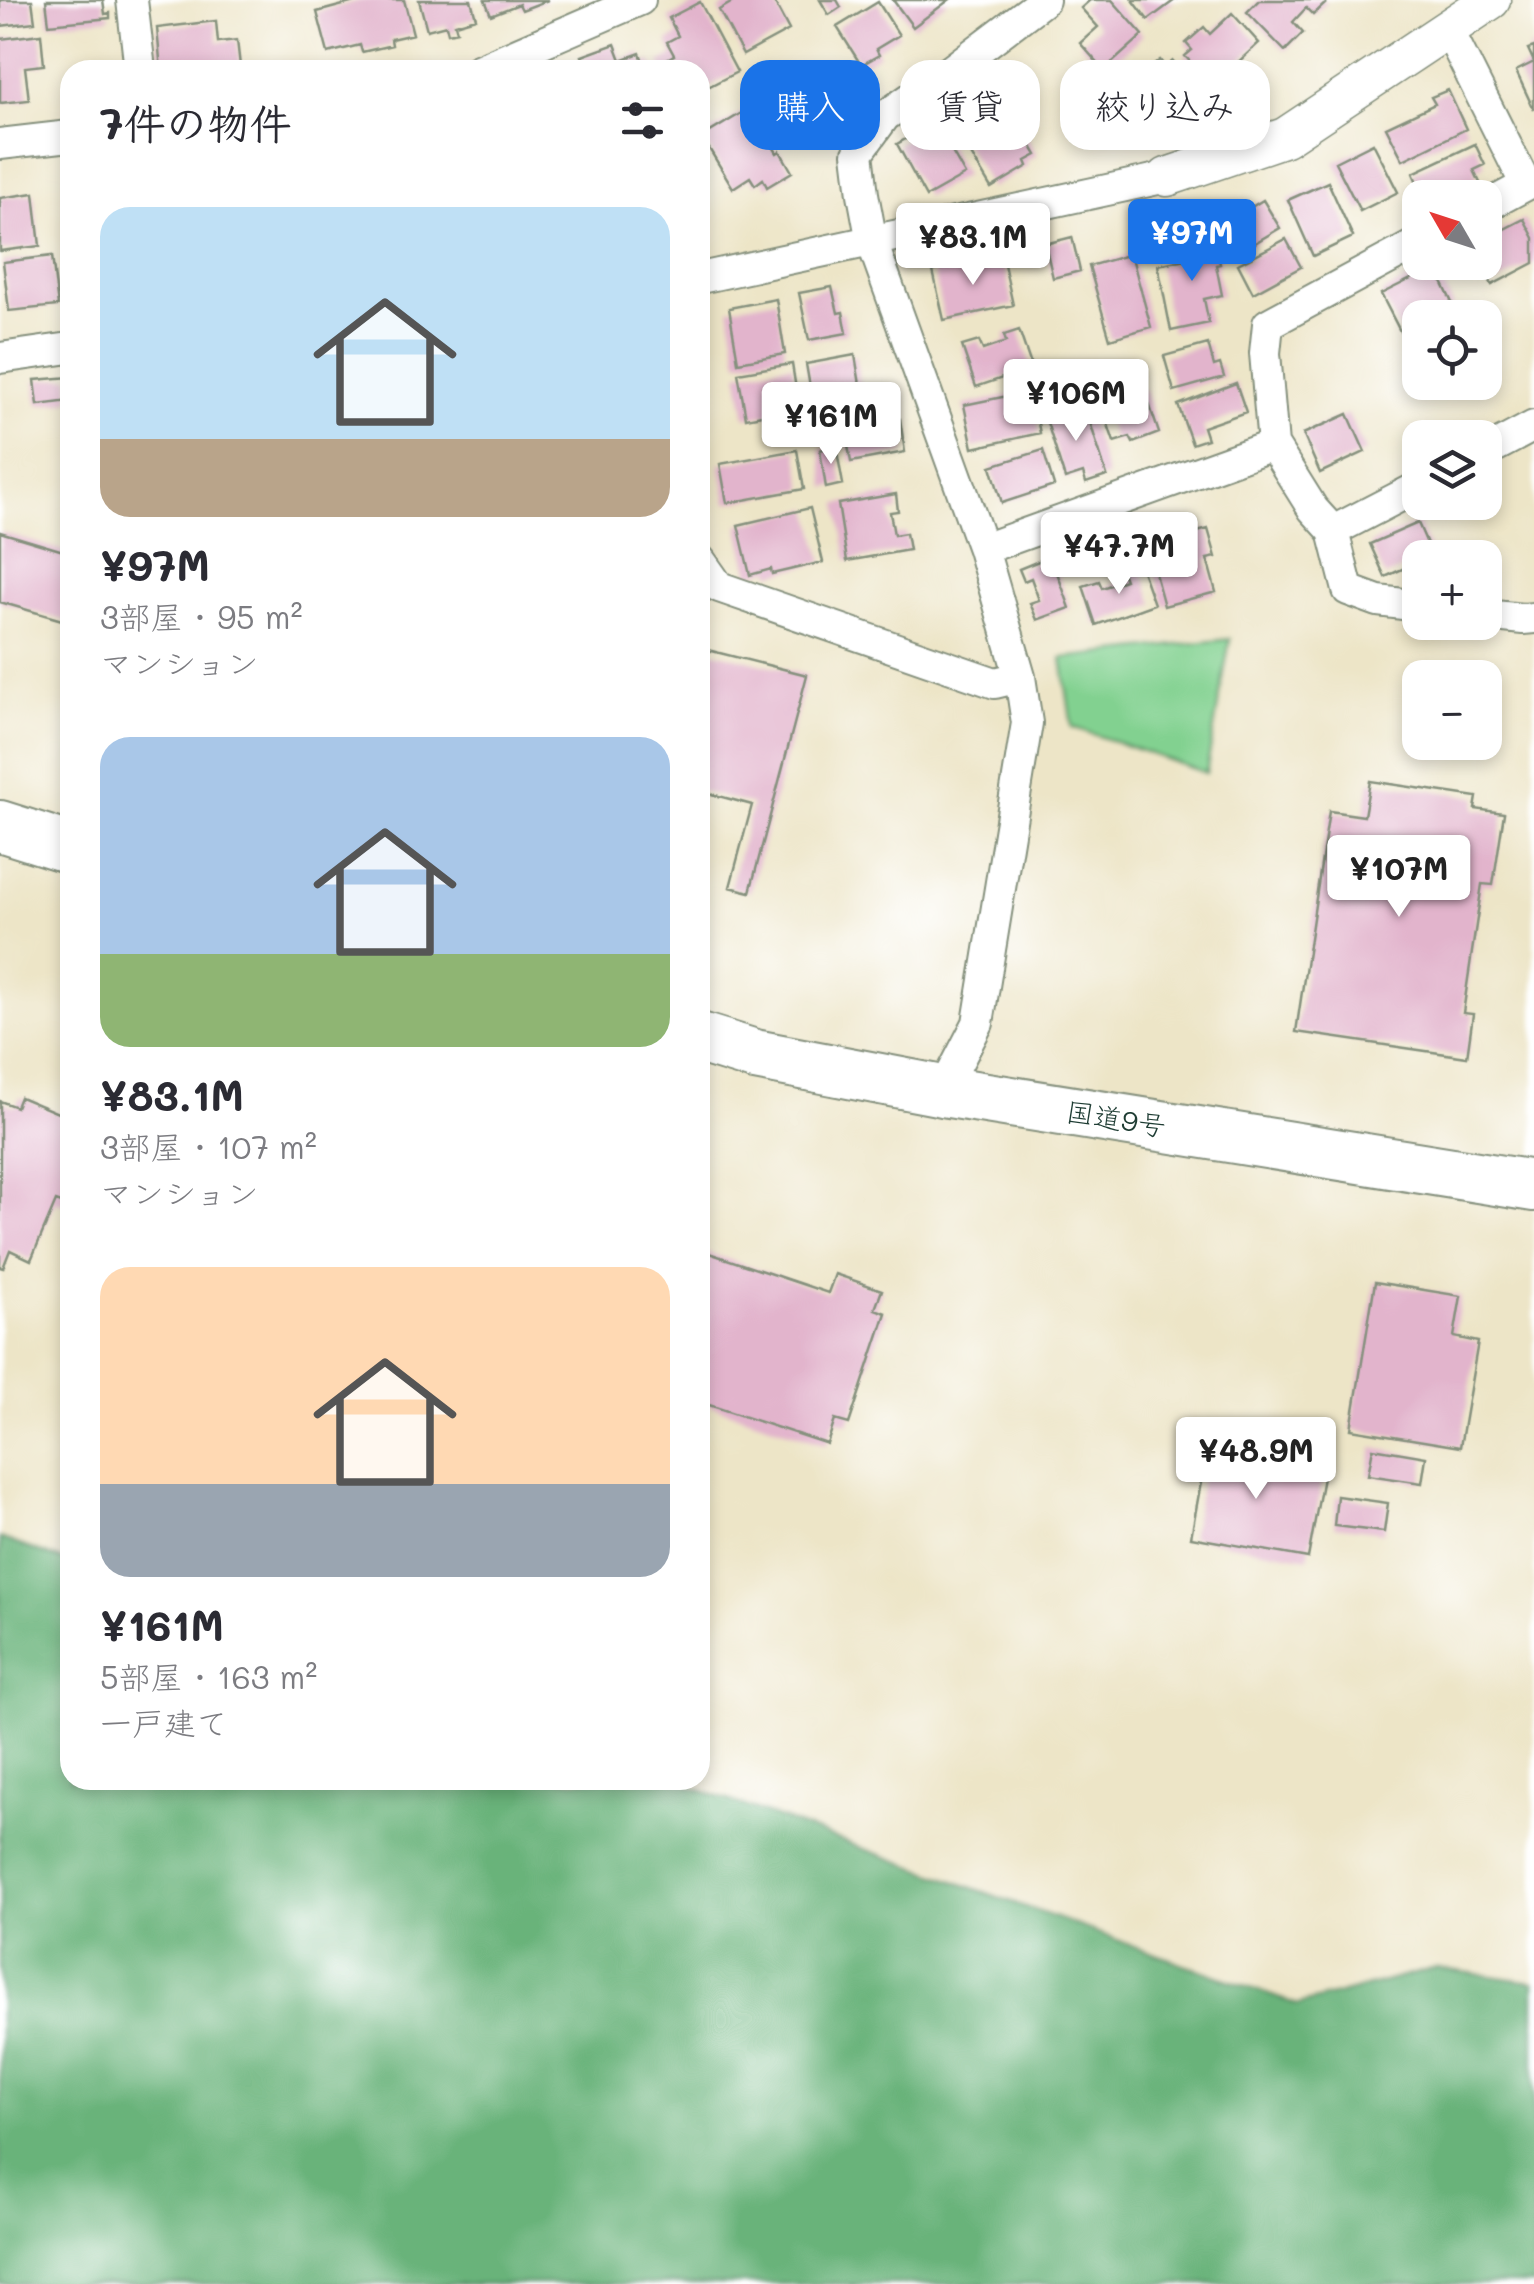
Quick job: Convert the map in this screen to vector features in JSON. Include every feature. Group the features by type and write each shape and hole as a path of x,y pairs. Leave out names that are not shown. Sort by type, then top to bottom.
{"highway":[{"path":"0,826 60,845"},
{"name":"国道9号","path":"710,1041 755,1055 943,1091 1534,1186"}],"street":[{"path":"132,0 139,60"},
{"path":"501,60 640,0"},
{"path":"943,1091 978,1022 1027,723 1020,677 982,549 872,242 858,154 885,116 1044,0"},
{"path":"710,276 1167,177 1285,137 1491,0"},
{"path":"1447,28 1526,185 1502,198"},
{"path":"0,144 60,137"},
{"path":"1402,252 1268,324 1264,354 1272,445 1313,510 1333,531 1348,590 1402,603"},
{"path":"0,358 60,349"},
{"path":"1502,443 1534,426"},
{"path":"982,549 1272,445"},
{"path":"1333,531 1402,495"},
{"path":"710,574 720,587 996,683 1020,677"},
{"path":"1502,617 1534,618"}],"green space":[{"path":"1230,639 1206,773 1072,727 1062,658"},
{"path":"0,1538 60,1559 60,1790 701,1790 1298,2005 1436,1968 1534,1982 1534,2284 0,2284"}],"building":[{"path":"0,0 32,0 35,22 0,26"},
{"path":"46,0 103,0 105,14 110,13 110,18 49,24"},
{"path":"362,0 404,0 413,34 391,39 392,45 362,52 360,45 328,53 317,12"},
{"path":"419,0 471,0 476,18 455,24 457,31 448,33 446,25 427,30"},
{"path":"485,0 548,0 522,10 519,4 491,15"},
{"path":"736,0 773,0 789,30 743,55 719,10"},
{"path":"820,0 837,0 841,7 829,15"},
{"path":"893,0 949,0 913,27"},
{"path":"1090,0 1112,0 1143,35 1115,60 1095,60 1080,43 1098,27 1081,8"},
{"path":"1133,0 1175,0 1148,20"},
{"path":"1259,0 1326,3 1313,15 1306,8 1293,22 1303,33 1285,51 1247,12"},
{"path":"700,2 737,72 710,86 710,60 665,60 674,55 667,42 678,36 669,18"},
{"path":"878,2 899,35 876,49 879,55 858,60 837,27"},
{"path":"1232,13 1259,43 1240,60 1189,60 1185,56 1192,50 1186,43 1204,27 1210,34"},
{"path":"216,21 218,42 237,40 239,60 160,60 157,28"},
{"path":"41,34 44,65 25,67 29,100 0,103 0,39"},
{"path":"615,44 621,60 583,60 582,56"},
{"path":"640,53 643,60 621,60"},
{"path":"1534,62 1534,110 1516,71"},
{"path":"1448,90 1466,129 1403,160 1386,127 1435,104 1431,97"},
{"path":"740,114 740,150 780,151 792,172 767,187 763,179 755,185 750,177 733,188 710,150 710,132"},
{"path":"1373,143 1398,192 1360,211 1335,162"},
{"path":"1475,144 1485,165 1474,170 1479,180 1416,180 1413,173"},
{"path":"900,150 951,150 965,175 926,197"},
{"path":"968,150 1034,150 1037,155 1026,161 1028,166 991,188"},
{"path":"1328,182 1353,237 1313,256 1288,200"},
{"path":"34,193 40,246 0,251 0,198"},
{"path":"1263,200 1280,228 1238,253 1222,225"},
{"path":"1524,219 1534,238 1534,263 1502,280 1502,230"},
{"path":"1213,230 1222,295 1204,299 1209,323 1171,331 1158,265 1196,257 1191,235"},
{"path":"1072,237 1080,271 1053,278 1045,244"},
{"path":"1286,239 1301,267 1253,293 1238,264"},
{"path":"1131,254 1151,327 1110,339 1089,266"},
{"path":"1002,255 1013,305 944,320 933,271"},
{"path":"52,256 58,306 9,311 3,262"},
{"path":"1409,280 1441,280 1451,300 1402,300 1401,333 1381,294"},
{"path":"832,287 847,333 809,340 799,293"},
{"path":"776,299 785,354 738,362 729,308"},
{"path":"1019,330 1032,368 976,387 962,346 979,341 983,350 1006,342 1004,335"},
{"path":"1208,344 1214,366 1220,364 1224,377 1174,391 1164,356"},
{"path":"855,355 864,408 815,416 806,364"},
{"path":"792,364 799,408 746,418 738,373"},
{"path":"60,378 60,402 38,405 35,380"},
{"path":"1236,383 1246,412 1203,427 1207,439 1192,444 1178,405"},
{"path":"1144,389 1159,433 1133,443 1130,437 1114,442 1101,404"},
{"path":"1031,391 1040,433 973,448 964,405"},
{"path":"1084,403 1107,476 1086,483 1083,473 1065,479 1045,416"},
{"path":"1348,414 1365,452 1320,473 1303,434"},
{"path":"900,419 905,452 851,462 845,429"},
{"path":"836,446 843,484 826,488 820,450"},
{"path":"797,450 804,489 727,503 720,464"},
{"path":"1043,450 1054,486 1002,503 991,466"},
{"path":"896,494 898,511 890,512 894,535 906,533 909,550 847,561 838,504"},
{"path":"810,508 823,562 750,575 738,525"},
{"path":"1418,523 1425,540 1402,540 1402,569 1385,577 1370,544"},
{"path":"1208,529 1216,557 1207,559 1216,592 1164,606 1150,555 1163,551 1161,542"},
{"path":"0,532 60,550 60,619 0,602"},
{"path":"1051,556 1070,608 1037,620 1030,603 1039,600 1031,578 1024,581 1019,569"},
{"path":"1140,565 1154,604 1096,625 1083,586 1099,581 1102,588 1125,580 1122,572"},
{"path":"710,651 807,675 750,892 730,887 752,805 710,794"},
{"path":"1370,781 1477,797 1475,809 1504,813 1493,885 1482,884 1463,1013 1473,1014 1467,1057 1296,1032 1329,811 1364,816"},
{"path":"20,1097 60,1114 60,1202 56,1201 31,1260 10,1250 3,1268 0,1101 16,1107"},
{"path":"710,1253 828,1293 835,1274 882,1290 875,1309 886,1313 849,1424 835,1420 827,1444 710,1405"},
{"path":"1375,1282 1461,1296 1454,1337 1478,1342 1460,1447 1351,1429"},
{"path":"1209,1439 1240,1444 1238,1457 1324,1472 1308,1558 1191,1537"},
{"path":"1373,1448 1426,1457 1422,1483 1368,1475"},
{"path":"1337,1496 1388,1503 1384,1532 1334,1526"}]}
